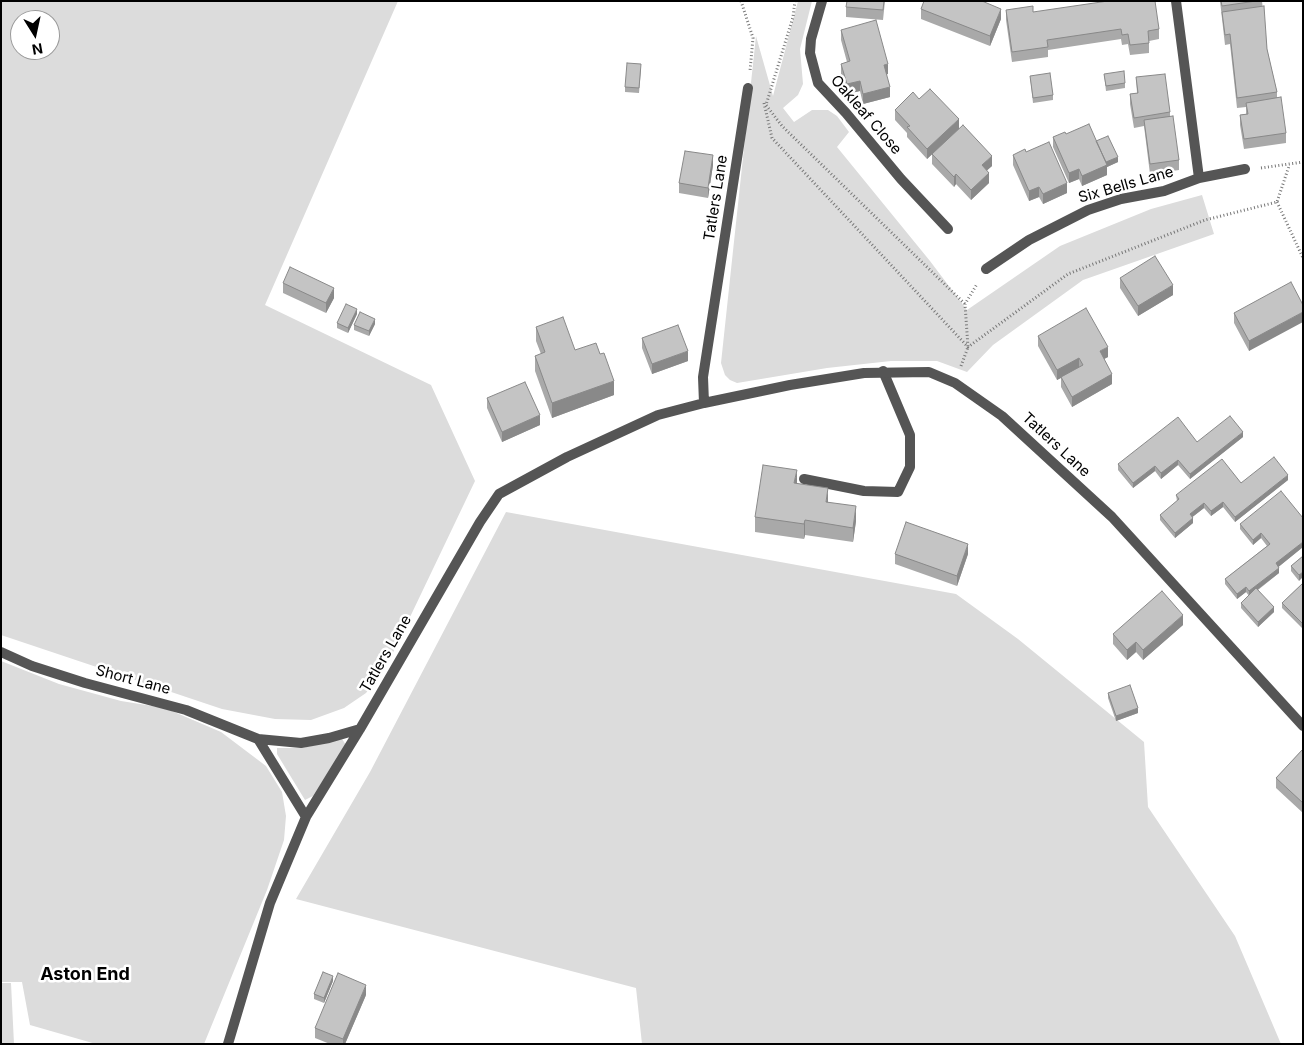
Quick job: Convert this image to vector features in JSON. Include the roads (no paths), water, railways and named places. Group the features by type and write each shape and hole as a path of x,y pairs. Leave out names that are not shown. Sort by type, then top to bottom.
{"street":[{"name":"Oakleaf Close","path":"822,1 811,39 810,53 818,84 846,112 901,179 948,229"},
{"path":"1176,1 1199,178"},
{"name":"Tatlers Lane","path":"704,403 703,377 748,88"},
{"name":"Six Bells Lane","path":"986,269 1029,240 1088,210 1121,199 1164,191 1199,178 1244,170"},
{"path":"804,479 864,491 898,492 910,467 910,436 883,371"},
{"name":"Tatlers Lane","path":"229,1044 270,903 306,817 360,729 480,522 499,494 567,457 658,415 704,403 790,385 883,371 929,372 955,383 1002,416 1112,517 1303,726"},
{"name":"Short Lane","path":"1,652 32,666 85,683 186,710 258,738 301,743 329,738 360,729"},
{"path":"258,738 306,817"}],"district":[{"name":"Aston End","path":"85,975"}]}
